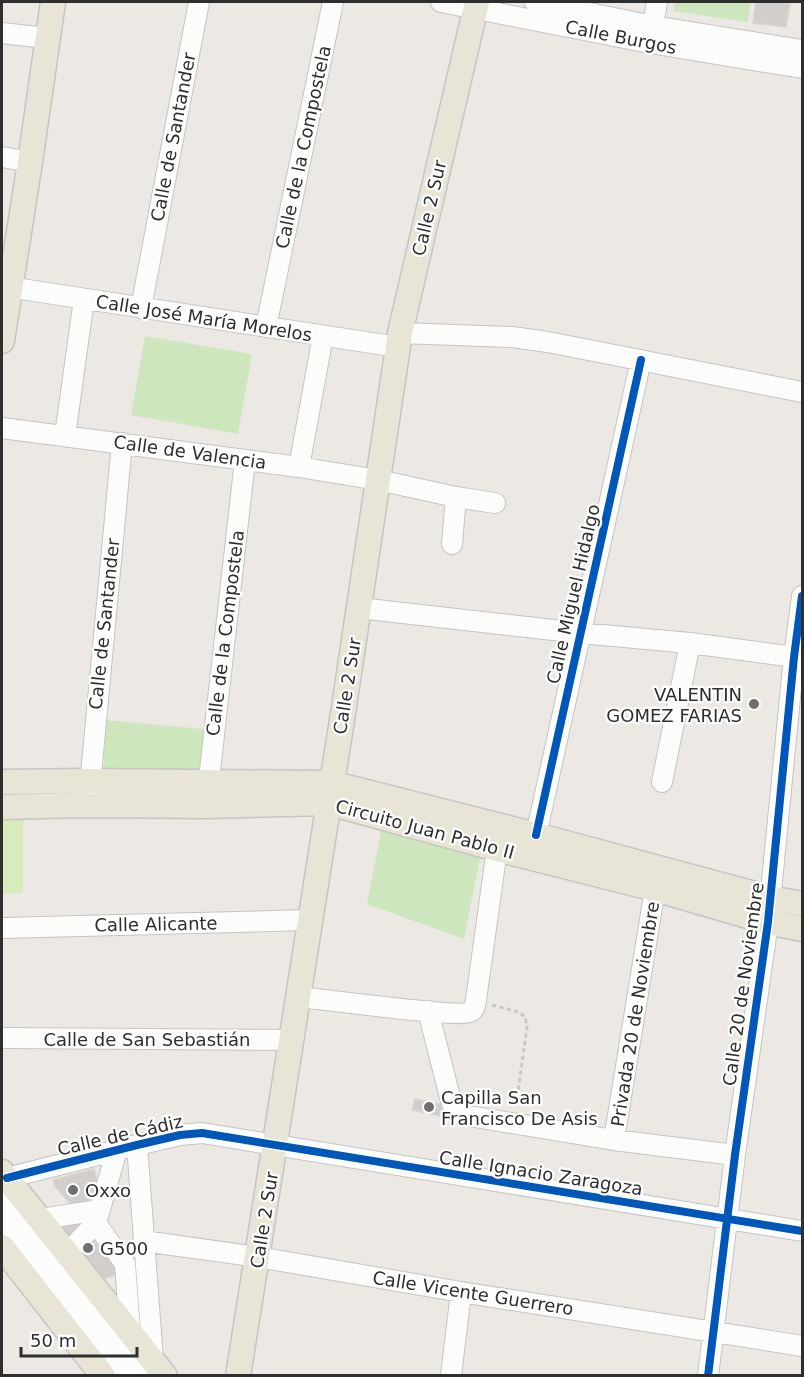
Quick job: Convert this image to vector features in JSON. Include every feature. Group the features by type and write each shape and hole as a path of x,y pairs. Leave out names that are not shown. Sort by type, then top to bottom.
{"main road":[{"path":"2,341 6,287 30,162 46,38 53,2"},
{"name":"Calle 2 Sur","path":"238,1376 399,340 476,5"},
{"name":"Circuito Juan Pablo II","path":"2,782 89,781 207,795"},
{"name":"Circuito Juan Pablo II","path":"330,793 497,849 655,888 768,922 802,929"},
{"name":"Circuito Juan Pablo II","path":"2,807 88,805 207,795 330,793 536,835 770,898 802,903"},
{"path":"3,1182 40,1219 130,1331 155,1370"},
{"path":"6,1255 103,1376"}],"street":[{"name":"Calle de Santander","path":"141,308 199,2"},
{"name":"Calle de la Compostela","path":"266,327 333,2"},
{"name":"Calle Burgos","path":"441,2 476,5 651,34 802,50"},
{"name":"Calle Burgos","path":"537,2 651,34 802,68"},
{"path":"651,34 657,2"},
{"path":"2,33 46,38"},
{"path":"2,157 30,162"},
{"name":"Calle José María Morelos","path":"6,287 323,336 399,340 512,337 802,392"},
{"path":"65,436 84,299"},
{"path":"299,467 323,336"},
{"name":"Calle Miguel Hidalgo","path":"536,835 641,360"},
{"name":"Calle de Valencia","path":"2,428 299,467 495,503"},
{"name":"Calle de Santander","path":"88,805 122,443"},
{"name":"Calle de la Compostela","path":"207,795 245,460"},
{"path":"452,544 456,497"},
{"name":"Calle 20 de Noviembre","path":"708,1376 735,1155 768,922 799,657 802,596"},
{"path":"359,608 690,643 799,657"},
{"path":"662,782 690,643"},
{"path":"298,997 428,1011 464,1014 470,1012 475,1008 497,849"},
{"name":"Privada 20 de Noviembre","path":"614,1140 655,888"},
{"name":"Calle Alicante","path":"2,928 310,920"},
{"path":"428,1011 451,1101 455,1110 463,1115 614,1140 735,1155"},
{"name":"Calle de San Sebastián","path":"2,1038 292,1040"},
{"name":"Calle de Cádiz","path":"3,1182 137,1144 202,1132 275,1146"},
{"path":"137,1144 155,1370"},
{"name":"Calle Ignacio Zaragoza","path":"275,1146 802,1231"},
{"path":"67,1253 98,1217 117,1150"},
{"path":"3,1182 155,1370"},
{"path":"40,1219 98,1217"},
{"path":"98,1217 125,1263 130,1331"},
{"path":"2,1219 128,1376"},
{"name":"Calle Vicente Guerrero","path":"143,1241 258,1257 802,1346"},
{"path":"451,1376 461,1292"}],"path":[{"path":"476,1000 525,1016 527,1028 514,1124"}],"green space":[{"path":"675,2 750,2 748,22 673,11"},
{"path":"145,336 252,354 238,434 131,415"},
{"path":"106,720 203,729 203,776 103,777"},
{"path":"2,818 23,818 23,893 2,894"},
{"path":"382,826 480,858 464,939 367,904"}],"building":[{"path":"756,2 790,2 786,27 753,23"},
{"name":"Capilla San Francisco De Asis","path":"415,1099 445,1105 446,1117 412,1110"},
{"path":"94,1169 101,1197 72,1206 55,1186 53,1180"},
{"name":"G500","path":"74,1216 120,1274 102,1279 57,1222"}],"cycle path":[{"path":"536,835 641,360"},
{"path":"708,1376 735,1155 768,922 802,596"},
{"path":"7,1178 180,1135 202,1133 802,1231"}],"place":[{"name":"VALENTIN GOMEZ FARIAS","path":"754,704"},
{"name":"Capilla San Francisco De Asis","path":"429,1107"},
{"name":"Oxxo","path":"73,1190"},
{"name":"G500","path":"88,1248"}]}
